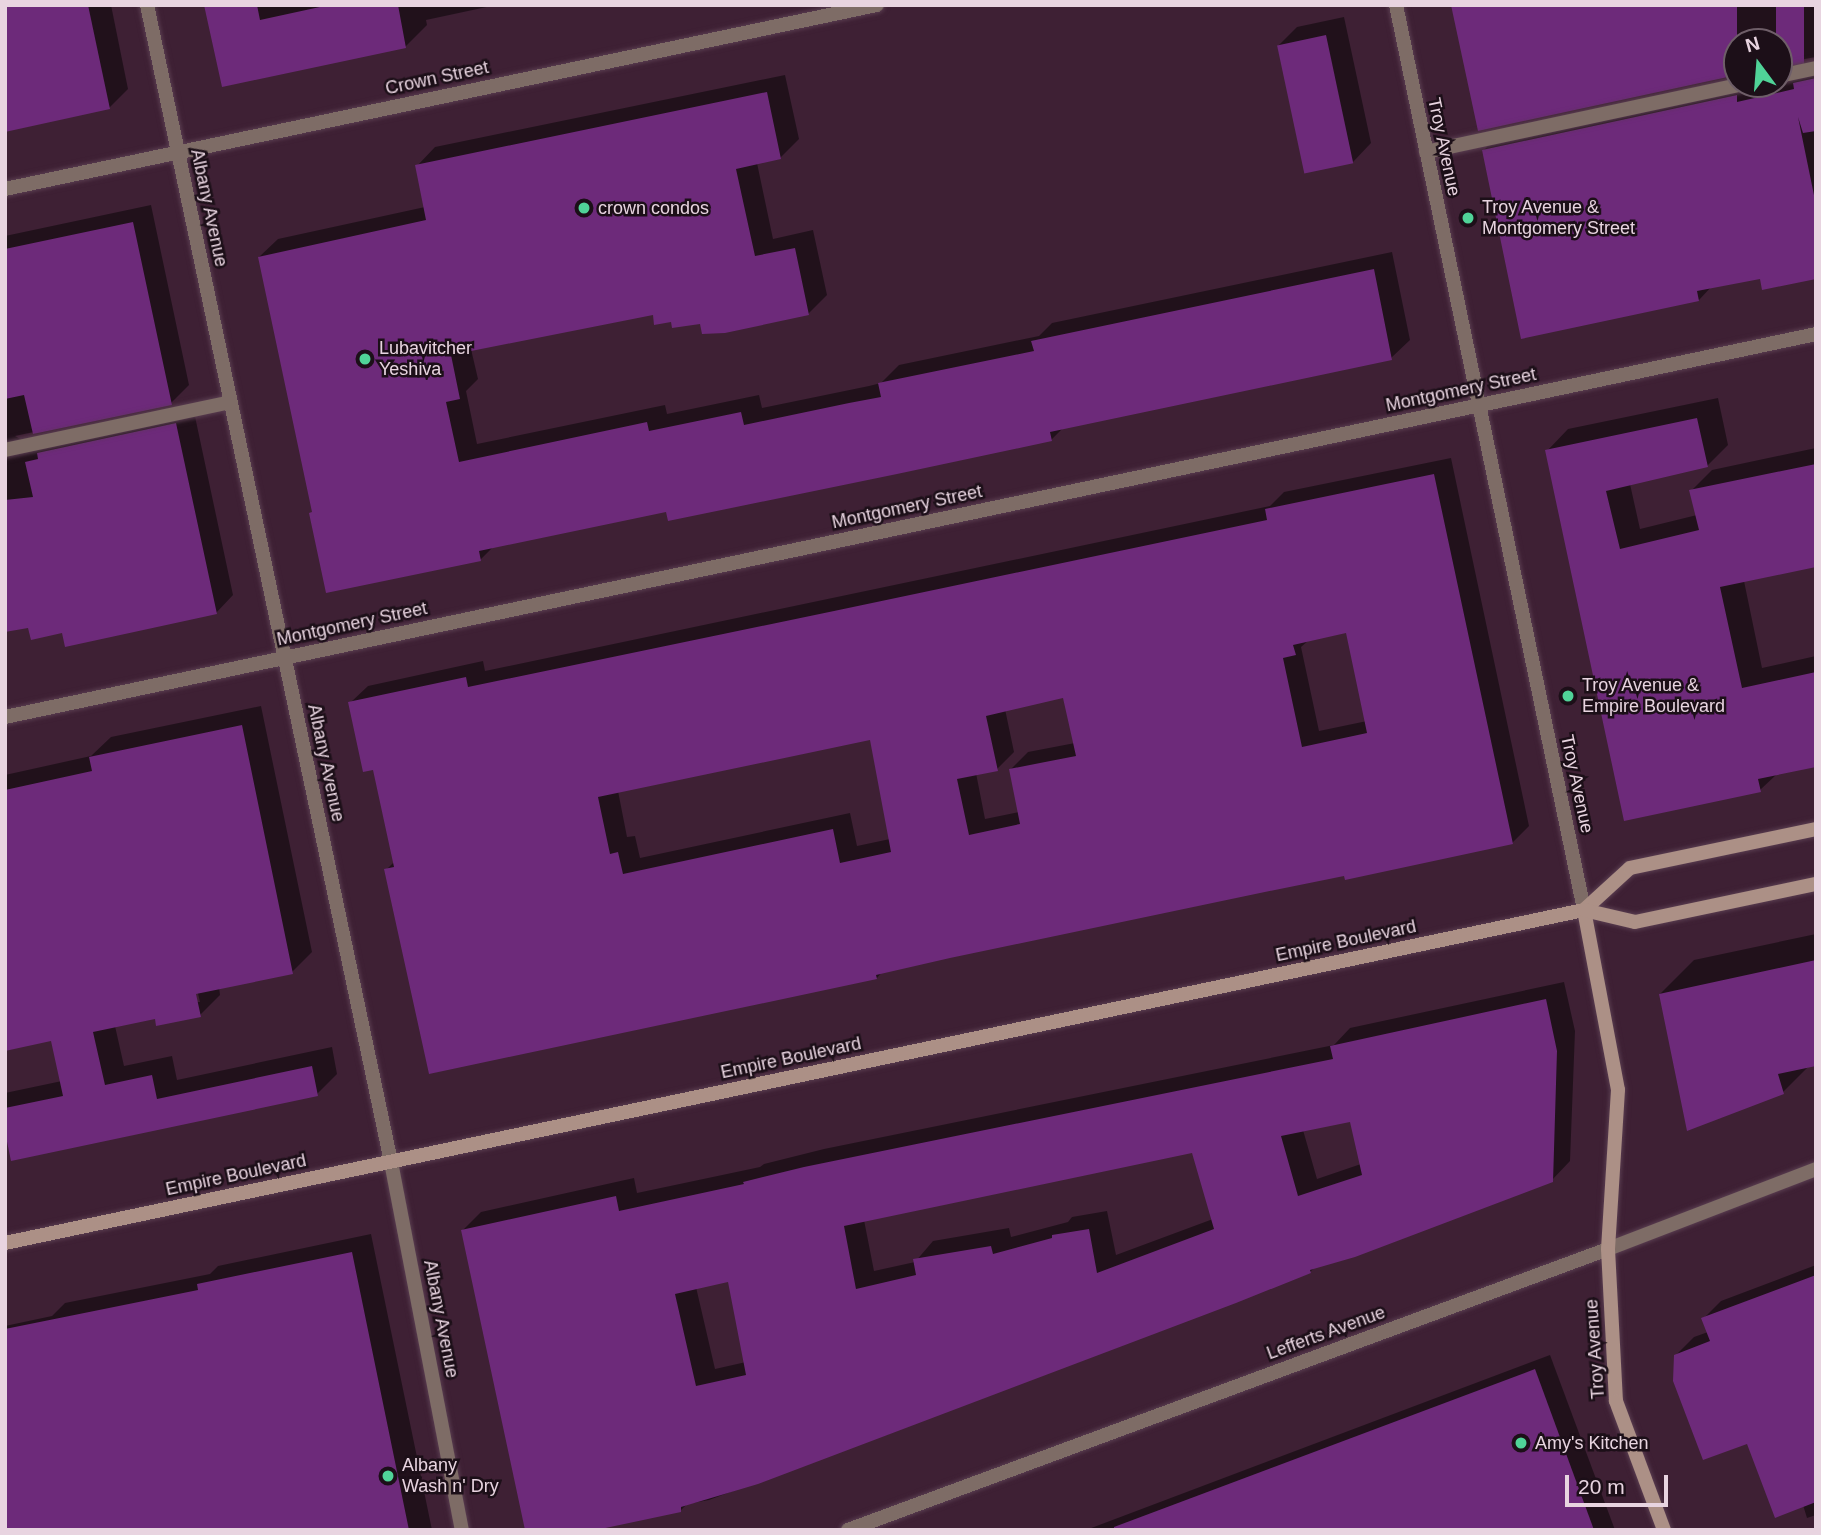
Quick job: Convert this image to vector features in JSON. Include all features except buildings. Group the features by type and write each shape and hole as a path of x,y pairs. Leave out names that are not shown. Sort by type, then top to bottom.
{"main road":[{"path":"1584,910 1630,868 1816,829"},
{"name":"Empire Boulevard","path":"5,1243 1584,910 1635,922 1816,884"},
{"name":"Troy Avenue","path":"1584,910 1618,1090 1608,1249 1616,1401 1664,1530"}],"street":[{"name":"Albany Avenue","path":"147,5 391,1162 462,1530"},
{"name":"Crown Street","path":"5,189 877,5"},
{"name":"Troy Avenue","path":"1396,5 1584,910"},
{"path":"1793,73 1816,68"},
{"path":"1426,152 1723,88"},
{"name":"Montgomery Street","path":"5,717 1816,334"},
{"path":"5,450 230,402"},
{"name":"Lefferts Avenue","path":"848,1530 1608,1249 1816,1168"}],"place":[{"name":"crown condos","path":"584,208"},
{"name":"Troy Avenue & Montgomery Street","path":"1468,218"},
{"name":"Lubavitcher Yeshiva","path":"365,359"},
{"name":"Troy Avenue & Empire Boulevard","path":"1568,696"},
{"name":"Amy's Kitchen","path":"1521,1443"},
{"name":"Albany Wash n' Dry","path":"388,1476"}]}
